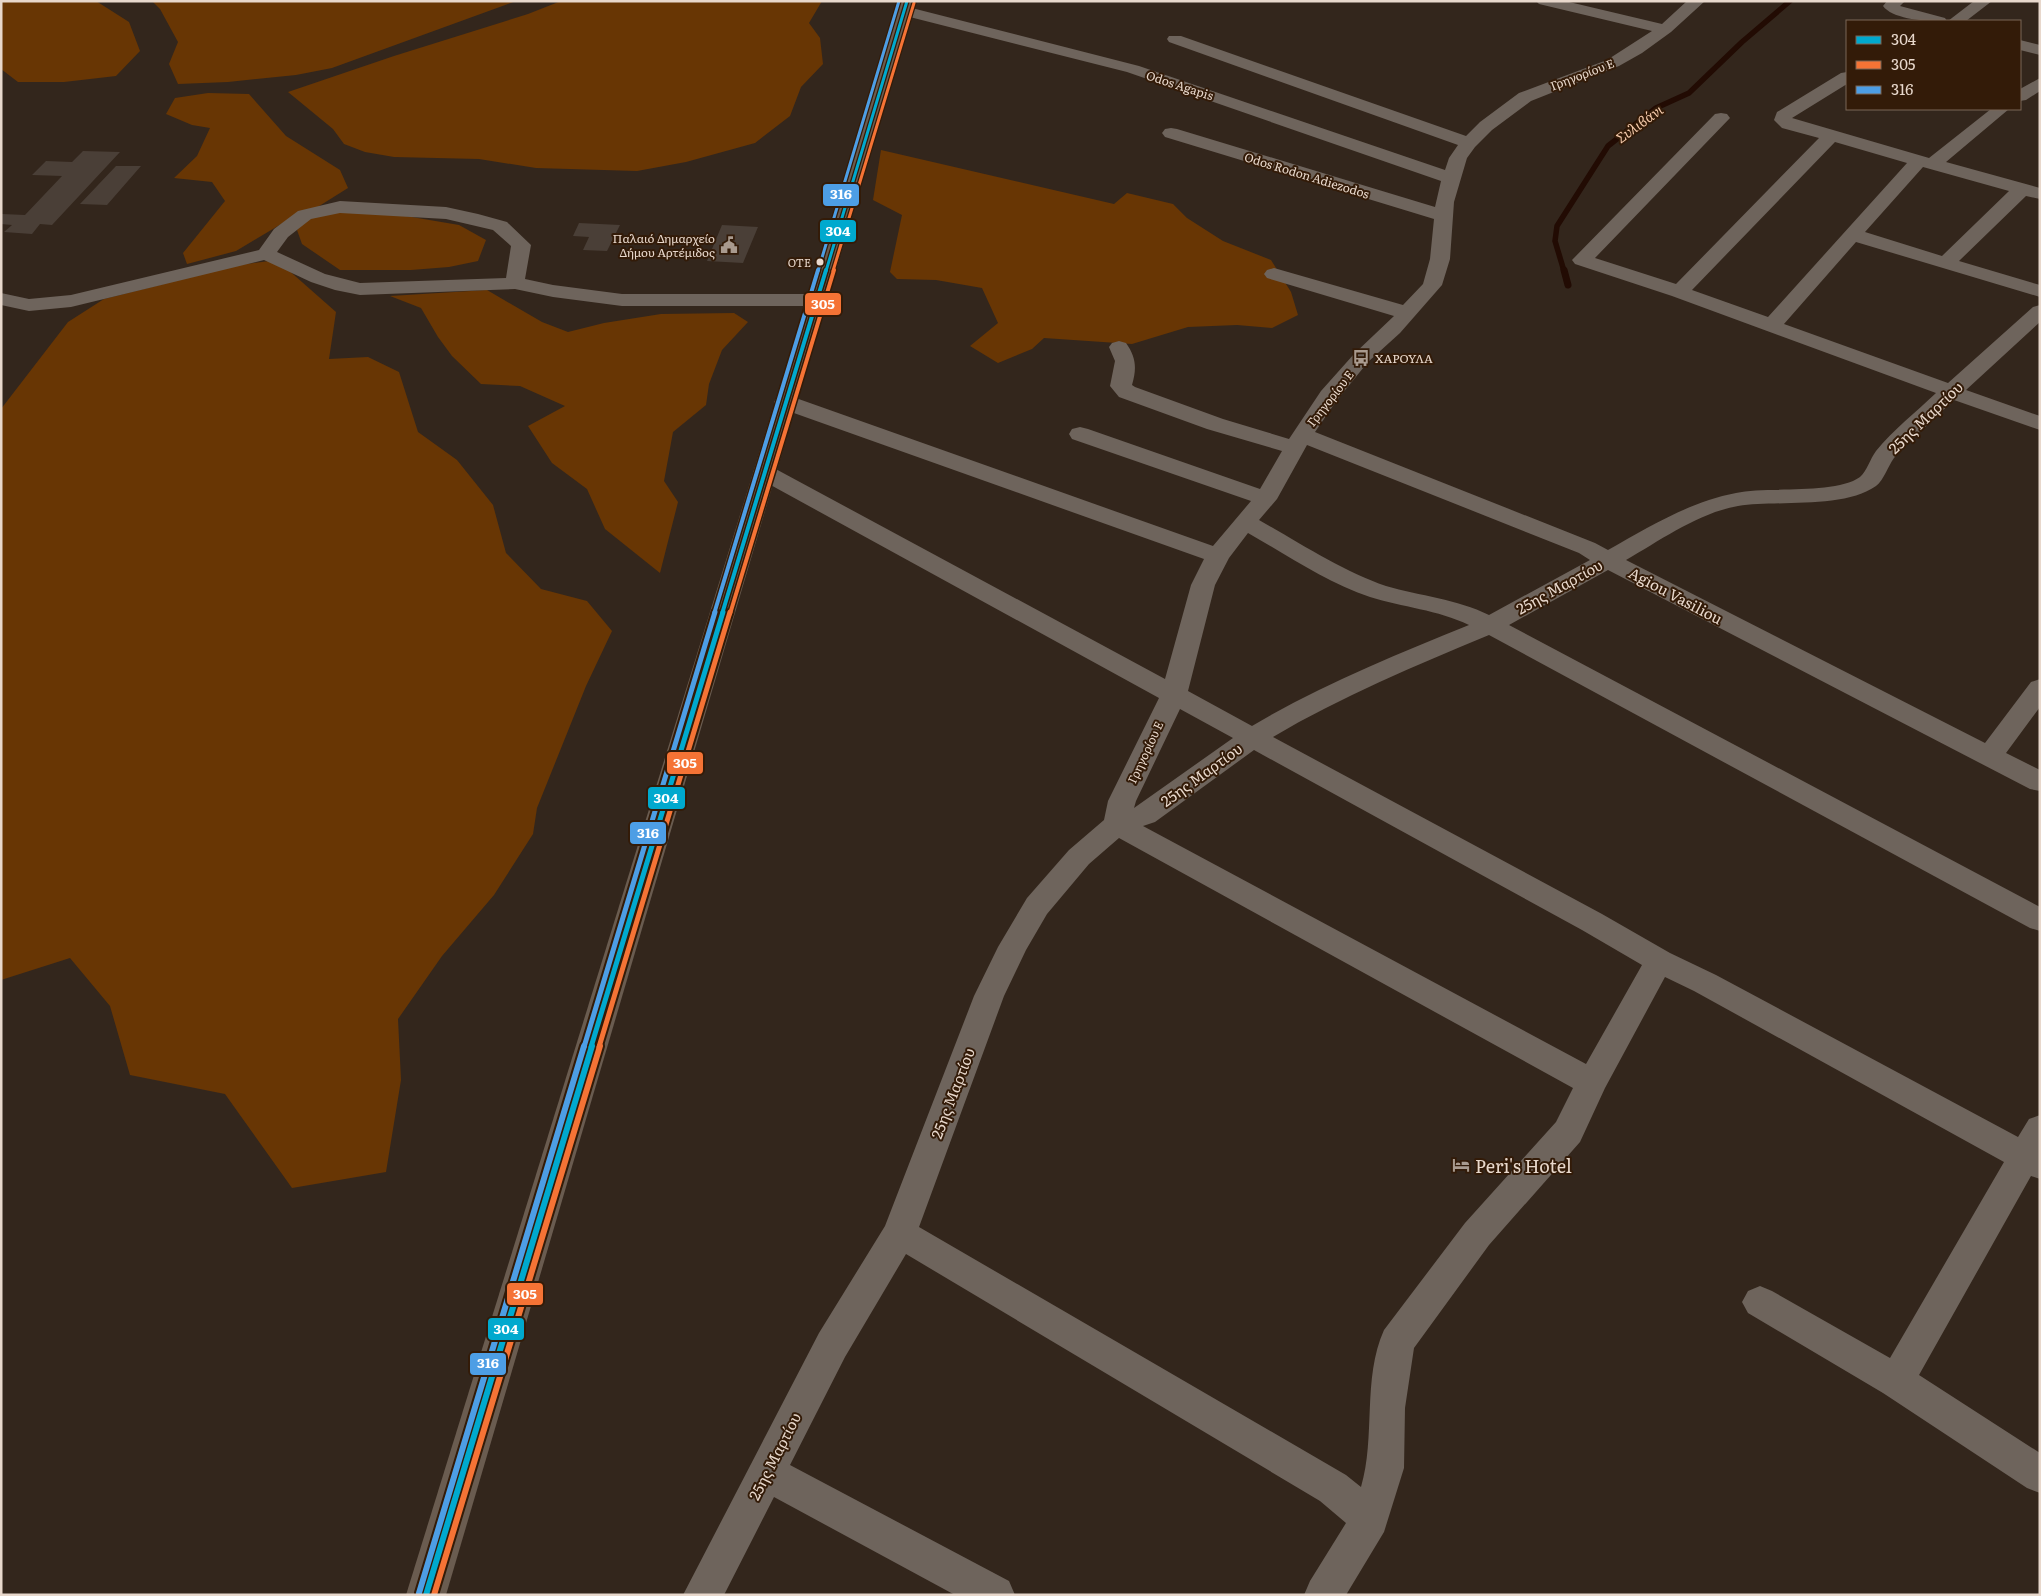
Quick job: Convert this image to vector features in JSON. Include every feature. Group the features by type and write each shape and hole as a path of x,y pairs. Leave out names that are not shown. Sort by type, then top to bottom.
{"main road":[{"path":"426,1595 905,6"}],"street":[{"path":"1544,1 1665,29"},
{"name":"Γρηγορίου Ε","path":"1117,824 1122,801 1174,694 1203,585 1218,556 1266,499 1298,442 1328,396 1361,358 1407,313 1432,285 1440,258 1445,202 1458,158 1469,143 1486,126 1525,97 1552,84 1614,63 1665,29 1697,1"},
{"path":"1897,1 1891,6 1894,9 1930,20"},
{"path":"1957,20 1984,1"},
{"name":"Odos Agapis","path":"905,6 989,34 1090,56 1133,69 1451,178"},
{"path":"1175,39 1469,143"},
{"path":"2021,45 2040,50"},
{"path":"1846,77 1783,116 1783,120 1788,124 2035,192"},
{"path":"2021,95 2040,83"},
{"path":"1771,326 1853,235 1926,161 2000,110"},
{"path":"1721,118 1582,260 1679,292 2040,424"},
{"name":"Odos Rodon Adiezodos","path":"1171,133 1444,216"},
{"path":"1679,292 1713,260 1762,206 1831,136"},
{"path":"1946,263 2035,192"},
{"path":"266,254 281,233 304,215 340,208 446,214 500,226 521,245 515,283"},
{"path":"1853,235 2040,291"},
{"path":"1,299 29,305 71,301 266,254 318,278 342,286 360,289 515,283 553,291 622,300 817,300"},
{"path":"1274,274 1407,313"},
{"name":"25ης Μαρτίου","path":"703,1595 832,1345 900,1233 989,996 1012,947 1037,906 1079,857 1117,824 1145,815 1252,738 1297,710 1355,682 1490,625 1687,516 1711,506 1738,499 1825,493 1852,489 1869,481 1884,456 1915,424 2040,311"},
{"name":"Agiou Vasiliou","path":"1118,347 1125,354 1126,369 1121,386 1127,392 1215,424 1298,442 1588,548 1644,580 2040,782"},
{"path":"785,402 1218,556"},
{"path":"1080,434 1266,499"},
{"path":"764,472 1592,922 1659,961 2034,1150 1896,1381"},
{"path":"1245,522 1339,574 1377,591 1463,612 1490,625 2040,920"},
{"path":"1990,756 2040,688"},
{"path":"1117,824 1592,1083"},
{"path":"1324,1595 1370,1520 1385,1468 1386,1408 1397,1342 1477,1234 1568,1132 1592,1083 1659,961"},
{"path":"900,1233 1334,1488 1370,1520"},
{"path":"1760,1302 1896,1381 2040,1475"},
{"path":"766,1473 995,1595"}],"shaded area":[{"path":"1,1 96,1 129,22 140,51 116,76 64,82 18,82 1,69"},
{"path":"152,1 516,1 332,68 296,75 228,82 178,84 169,64 178,42 160,9"},
{"path":"561,1 822,1 809,23 820,38 823,64 801,87 790,116 755,143 686,162 637,171 536,168 479,159 394,157 365,152 344,144 333,129 288,92 528,14"},
{"path":"208,93 249,94 286,136 340,170 348,188 316,208 298,214 236,251 187,264 183,253 225,201 212,182 174,178 197,156 210,128 192,125 166,114 175,98"},
{"path":"881,150 1114,204 1127,193 1173,204 1187,218 1223,241 1271,260 1291,292 1298,315 1272,328 1237,325 1188,327 1132,344 1044,338 1032,349 998,363 970,346 998,323 982,288 936,280 897,279 890,272 902,215 873,200"},
{"path":"346,211 400,215 459,225 486,240 478,261 449,267 411,270 340,270 302,244 297,230 316,212"},
{"path":"277,260 336,312 329,359 368,357 399,372 418,432 457,460 493,505 506,553 541,589 587,601 612,631 586,686 537,808 533,834 494,895 442,956 398,1019 401,1080 386,1172 292,1188 225,1094 130,1075 110,1006 70,958 1,980 1,409 68,322 104,299 239,265"},
{"path":"487,290 542,322 568,332 604,323 661,314 734,313 748,322 722,350 709,384 706,405 673,432 664,481 678,502 660,573 605,529 587,489 552,463 528,426 565,406 520,386 481,384 452,356 421,308 390,296"}],"building":[{"path":"83,151 120,152 52,225 40,224 32,234 4,232 12,225 1,224 2,214 25,215 62,176 32,175 46,161 72,162"},
{"path":"116,166 141,166 107,205 80,204"},
{"path":"579,223 620,225 607,251 583,250 589,237 573,236"},
{"path":"722,225 758,227 743,263 707,261"}],"waterway":[{"name":"Συλιβάνι","path":"1564,271 1555,241 1557,226 1608,146 1656,108 1689,93 1742,42 1790,1"},
{"name":"Συλιβάνι","path":"1564,270 1568,285"}],"transit line":[{"name":"316","path":"419,1593 899,1"},
{"name":"304","path":"426,1595 907,1"},
{"name":"305","path":"434,1595 914,3"}],"place":[{"name":"Παλαιό Δημαρχείο Δήμου Αρτέμιδος","path":"729,245"},
{"name":"ΟΤΕ","path":"820,262"},
{"name":"ΧΑΡΟΥΛΑ","path":"1361,358"},
{"name":"Peri's Hotel","path":"1461,1165"}]}
